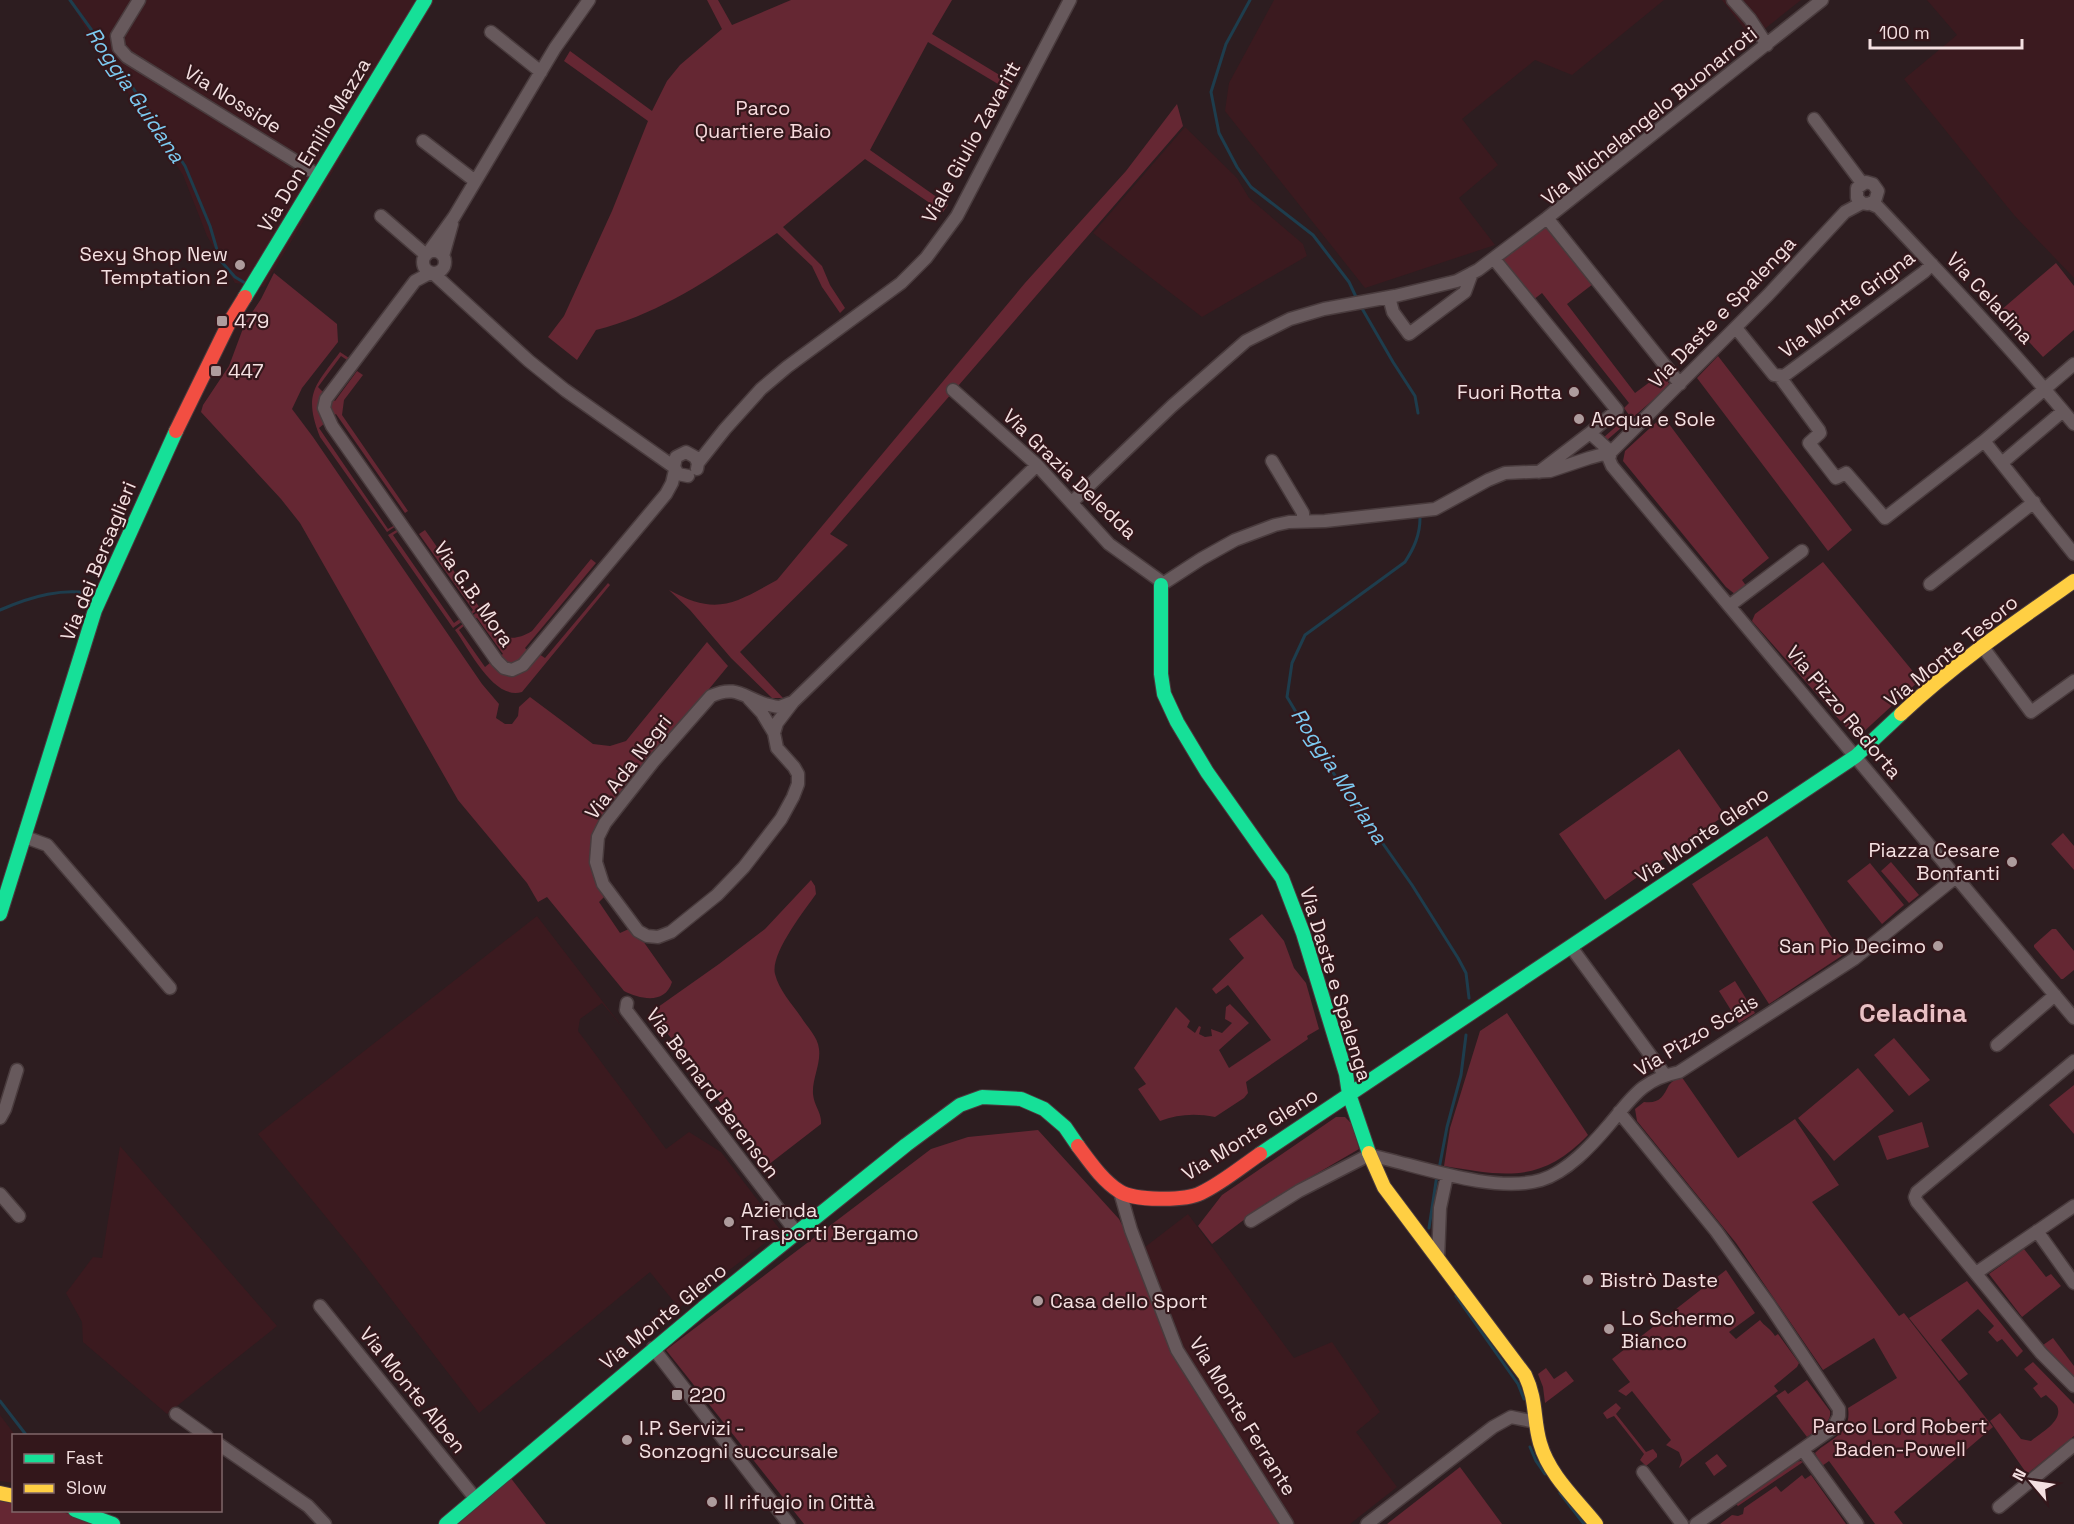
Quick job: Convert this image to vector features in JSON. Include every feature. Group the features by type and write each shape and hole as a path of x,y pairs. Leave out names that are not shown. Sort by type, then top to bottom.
{"main road":[{"name":"Via Don Emilio Mazza","path":"237,311 425,0"},
{"name":"Via dei Bersaglieri","path":"0,914 95,610 159,465 206,368 237,311"},
{"name":"Via Monte Tesoro","path":"1856,756 1929,688 1982,646 2074,581"},
{"name":"Via Daste e Spalenga","path":"1161,585 1161,674 1164,694 1177,722 1207,772 1282,878 1310,956 1346,1074 1349,1095 1369,1155 1384,1187 1525,1375 1531,1387 1544,1456 1557,1477 1596,1524"},
{"name":"Via Monte Gleno","path":"446,1524 653,1348 952,1111 971,1100 982,1097 1021,1099 1044,1109 1065,1127 1096,1170 1120,1192 1155,1199 1191,1197 1203,1192 1856,756"},
{"path":"80,1512 113,1524"}],"street":[{"name":"Via Nosside","path":"139,0 117,36 119,48 127,57 318,175"},
{"path":"428,263 561,39 589,0"},
{"name":"Viale Giulio Zavaritt","path":"688,476 696,470 698,463 725,429 761,389 787,367 901,283 926,258 957,216 1070,0"},
{"path":"1733,0 1750,19 1767,45"},
{"name":"Via Michelangelo Buonarroti","path":"1680,384 1547,218 1822,0"},
{"path":"491,32 541,72"},
{"path":"1814,119 1862,183"},
{"path":"423,141 476,181"},
{"path":"1870,182 1876,186 1878,196 1866,203 1857,198 1856,192 1862,183 1870,182"},
{"name":"Via Celadina","path":"1866,203 1878,207 1932,264 2046,389 2074,424"},
{"name":"Via Daste e Spalenga","path":"1161,585 1235,540 1275,525 1303,520 1325,521 1435,509 1505,473 1550,471 1611,452 1736,328 1845,212 1866,203"},
{"path":"381,216 458,296 529,361 681,476 688,476"},
{"path":"428,263 442,270 454,217"},
{"path":"1072,502 1172,406 1246,341 1290,319 1324,309 1457,281 1494,259 1547,218"},
{"path":"428,263 438,252 444,260 458,296"},
{"path":"1494,259 1617,410 1538,472"},
{"name":"Via G.B. Mora","path":"428,263 408,282 403,297 326,399 324,408 327,417 497,662 504,668 512,670 523,665 666,494 672,483 674,469"},
{"name":"Via Monte Grigna","path":"1736,328 1772,373 1780,377 1932,264"},
{"path":"1389,297 1393,312 1409,334 1465,292 1472,273"},
{"path":"1780,377 1819,430 1820,433 1809,443 1836,478 1846,473 1885,518 1984,441 2074,364"},
{"name":"Via Grazia Deledda","path":"953,390 1036,465 1110,544 1159,580 1161,585"},
{"path":"2003,462 2063,411"},
{"name":"Viale Giulio Zavaritt","path":"684,453 725,429"},
{"path":"1590,433 1611,452"},
{"path":"1984,441 2074,554"},
{"path":"648,449 684,453 695,457 698,463"},
{"name":"Via Pizzo Redorta","path":"1611,452 1609,459 1612,466 2074,1018"},
{"path":"674,469 674,460 684,453"},
{"path":"1272,461 1303,513 1303,520"},
{"path":"774,733 777,723 793,702 1036,465"},
{"name":"Via G.B. Mora","path":"666,494 688,476"},
{"path":"1930,585 2034,502"},
{"path":"1729,606 1802,551"},
{"path":"1982,646 2031,712 2074,681"},
{"name":"Via Ada Negri","path":"749,699 762,713 774,733 777,748 794,767 799,782 793,797 780,819 744,867 717,895 671,932 658,937 647,936 638,931 603,884 597,870 596,845 601,830 653,762 711,696 731,690 749,699 779,707 793,702"},
{"path":"25,837 47,845 170,988"},
{"name":"Via Pizzo Scais","path":"1439,1173 1509,1183 1541,1180 1560,1170 1590,1144 1627,1102 1649,1082 1679,1072 1854,959 1956,877"},
{"path":"1571,946 1665,1075"},
{"path":"1996,1045 2055,995"},
{"name":"Via Bernard Berenson","path":"627,1003 626,1010 797,1233"},
{"path":"2074,1061 1917,1192 1915,1197 2041,1353 2074,1386"},
{"path":"0,1118 17,1070"},
{"path":"1619,1112 1716,1231 1839,1409 1839,1416 1833,1428 1696,1524"},
{"path":"1251,1221 1299,1191 1369,1155 1439,1173 1438,1259"},
{"name":"Via Monte Ferrante","path":"1120,1192 1131,1230 1177,1350 1287,1524"},
{"path":"0,1194 19,1216"},
{"path":"1976,1273 2074,1206"},
{"path":"2037,1231 2074,1283"},
{"name":"Via Monte Alben","path":"320,1306 475,1498"},
{"path":"653,1348 789,1524"},
{"path":"176,1414 204,1434"},
{"path":"1367,1524 1493,1427 1511,1417 1536,1422"},
{"path":"1999,1507 2074,1445"},
{"path":"222,1446 308,1506 325,1524"},
{"path":"1803,1450 1857,1524"},
{"path":"1643,1472 1682,1524"}],"shaded area":[{"path":"69,0 435,0 264,287 235,283 207,236 183,175 95,44"},
{"path":"1274,0 1664,0 1572,75 1535,60 1462,119 1498,165 1459,198 1495,245 1365,288 1225,111 1229,83"},
{"path":"1722,0 1801,0 1752,39"},
{"path":"1927,0 2074,0 2074,278 2014,215 1904,79 1957,35"},
{"path":"1185,127 1237,178 1249,198 1303,244 1307,256 1202,317 1093,233"},
{"path":"537,916 623,1028 602,1003 580,1019 578,1031 666,1149 689,1132 721,1152 781,1231 679,1308 650,1272 479,1413 358,1256 258,1134"},
{"path":"120,1146 277,1326 167,1414 83,1342 82,1322 66,1293 93,1257 102,1258"},
{"path":"1188,1214 1294,1358 1332,1342 1380,1412 1356,1432 1397,1487 1350,1524 1293,1524 1185,1350 1145,1247"},
{"path":"0,1415 14,1434 12,1434 12,1483 0,1481"}],"green space":[{"name":"Parco Quartiere Baio","path":"707,0 718,0 732,25 791,0 952,0 932,34 1011,82 1008,90 928,42 870,150 948,205 943,212 865,159 783,227 822,266 830,285 845,308 840,313 822,287 812,266 777,233 691,290 645,313 596,330 577,360 548,337 564,316 612,211 648,121 564,61 570,51 652,111 667,81 680,65 722,29"},
{"path":"1177,104 1183,126 830,534 848,545 740,652 783,698 772,698 731,658 690,610 669,590 700,603 724,604 736,601 777,580 1025,283 1126,171"},
{"path":"1544,227 1550,231 1593,284 1567,304 1635,393 1662,373 1670,385 1606,441 1603,438 1629,415 1624,408 1629,403 1542,293 1533,300 1502,261 1538,229"},
{"path":"2056,263 2074,286 2074,330 2043,357 2000,311"},
{"path":"274,273 337,324 338,342 302,388 292,409 482,684 499,704 496,718 505,724 512,724 518,716 519,707 530,697 593,744 610,746 626,741 707,642 728,666 601,820 594,839 606,895 599,902 620,933 631,928 643,941 672,982 664,994 644,998 624,991 547,897 538,902 527,883 458,800 300,523 201,412 203,405 229,366 245,323"},
{"path":"340,352 349,358 347,360 341,356 318,387 323,392 319,408 325,423 319,428 388,529 396,526 387,532 320,437 315,422 312,410 314,391"},
{"path":"1718,356 1852,530 1828,551 1697,378"},
{"path":"357,371 363,375 344,400 342,415 408,511 405,513 336,414 333,416 329,411 331,398 335,401"},
{"path":"1663,416 1769,558 1742,580 1747,587 1736,595 1726,587 1623,461 1625,451"},
{"path":"398,529 399,531 393,535 454,623 461,618 463,621 453,628 388,535"},
{"path":"425,530 480,608 471,615 473,610 419,534"},
{"path":"591,559 596,563 525,648 528,651 518,663 508,664 499,656 503,654 477,618 473,620 471,617 481,609 496,630 502,634 514,638 522,636 532,631"},
{"path":"1823,562 1920,680 1860,735 1852,734 1752,621 1755,614"},
{"path":"608,583 610,585 522,692 512,693 492,681 483,672 455,630 464,623 465,625 459,630 485,667 491,662 504,675 516,675 528,667 539,654 545,658"},
{"path":"1679,749 1725,815 1605,900 1559,834"},
{"path":"2063,833 2074,846 2074,870 2051,844"},
{"path":"1767,836 1843,955 1769,1004 1692,884"},
{"path":"1891,862 1919,895 1909,903 1881,871"},
{"path":"1870,863 1904,905 1882,924 1847,881"},
{"path":"811,880 816,894 783,944 775,966 775,974 783,991 817,1040 819,1060 813,1094 821,1124 768,1165 651,1012 765,929"},
{"path":"1262,914 1284,941 1294,968 1306,983 1319,1029 1246,1082 1248,1093 1244,1098 1215,1117 1187,1115 1160,1121 1138,1089 1146,1084 1134,1068 1176,1007 1190,1021 1187,1027 1195,1033 1199,1026 1201,1027 1199,1034 1205,1037 1212,1036 1211,1029 1222,1033 1232,1023 1225,1019 1226,1007 1230,1004 1249,1023 1219,1050 1229,1068 1271,1040 1228,985 1216,994 1212,989 1244,958 1229,939"},
{"path":"2052,929 2056,929 2074,951 2074,970 2063,979 2034,947"},
{"path":"1735,981 1755,1013 1739,1023 1719,991"},
{"path":"1507,1013 1588,1135 1571,1151 1554,1162 1521,1173 1504,1174 1444,1166 1450,1128 1480,1031"},
{"path":"1894,1038 1930,1080 1909,1096 1874,1055"},
{"path":"1858,1068 1894,1111 1834,1161 1798,1118"},
{"name":"Parco Lord Robert Baden-Powell","path":"1681,1076 1738,1158 1795,1119 1839,1185 1812,1202 1899,1316 1904,1313 1993,1427 1894,1512 1903,1524 1875,1524 1829,1461 1822,1466 1815,1453 1844,1430 1847,1424 1848,1408 1897,1378 1874,1338 1823,1370 1736,1243 1637,1121 1635,1109 1644,1102 1660,1099 1670,1084"},
{"path":"2074,1085 2074,1134 2049,1105"},
{"path":"1336,1117 1345,1117 1352,1124 1359,1149 1266,1203 1212,1244 1198,1226 1222,1195"},
{"path":"1922,1122 1929,1147 1887,1160 1878,1136"},
{"path":"1038,1130 1119,1219 1132,1244 1171,1353 1279,1524 804,1524 666,1350 931,1149 968,1137"},
{"path":"2024,1249 2046,1277 2051,1274 2061,1286 2022,1317 1989,1274"},
{"path":"1726,1270 1755,1313 1729,1332 1736,1339 1760,1320 1775,1336 1778,1334 1799,1363 1774,1386 1778,1391 1679,1468 1682,1460 1679,1452 1666,1445 1671,1440 1632,1391 1626,1396 1618,1391 1630,1382 1612,1359"},
{"path":"1967,1281 2023,1351 2017,1357 2002,1339 1997,1342 1988,1332 1994,1326 1978,1309 1941,1340 1968,1374 1959,1381 1909,1318"},
{"path":"2053,1338 2074,1366 2074,1377 2043,1345"},
{"path":"2033,1362 2074,1404 2074,1436 2027,1474 1990,1421 2000,1413 2021,1439 2031,1441 2054,1422 2057,1417 2057,1406 2046,1395 2041,1398 2033,1388 2038,1384 2024,1369"},
{"path":"1546,1368 1554,1379 1566,1371 1574,1381 1545,1403 1543,1387 1538,1374"},
{"path":"1807,1380 1830,1411 1830,1416 1826,1423 1807,1437 1776,1396 1785,1390 1788,1394"},
{"path":"1616,1403 1621,1408 1616,1414 1646,1452 1653,1449 1657,1454 1657,1457 1646,1466 1640,1460 1644,1454 1614,1416 1607,1419 1603,1413"},
{"path":"1717,1454 1727,1466 1714,1476 1705,1463"},
{"path":"1795,1462 1803,1462 1738,1506 1735,1503"},
{"path":"1460,1467 1502,1524 1387,1524"},
{"path":"1802,1475 1805,1479 1811,1475 1846,1524 1720,1524 1732,1515 1743,1514 1744,1508 1776,1486 1781,1492"},
{"path":"510,1477 546,1524 456,1524"},
{"path":"0,1501 12,1503 12,1512 67,1513 100,1524 0,1524"}],"waterway":[{"name":"Roggia Guidana","path":"70,0 127,79 185,166 210,226 220,260 235,277 245,283"},
{"name":"Roggia Morlana","path":"1250,0 1226,44 1211,92 1219,133 1237,167 1251,187 1313,235 1349,282 1357,299"},
{"name":"Roggia Morlana","path":"1360,305 1415,396 1418,413"},
{"name":"Roggia Morlana","path":"1420,518 1416,541 1405,562 1305,635 1292,663 1287,697 1327,764 1412,885 1458,958 1466,973 1469,998"},
{"path":"0,610 23,601 60,592 97,595"},
{"name":"Roggia Morlana","path":"1439,1169 1461,1075 1466,1035"},
{"name":"Roggia Morlana","path":"1429,1228 1437,1175"},
{"name":"Roggia Morlana","path":"1456,1296 1518,1384 1524,1399"},
{"name":"Roggia Guidana","path":"0,1401 25,1434"},
{"name":"Roggia Morlana","path":"1530,1447 1545,1474"},
{"name":"Roggia Morlana","path":"1560,1493 1584,1524"}],"traffic: fast":[{"path":"245,297 425,0"},
{"path":"0,914 95,610 176,431"},
{"path":"1161,585 1161,674 1164,694 1177,722 1207,772 1282,878 1303,933 1346,1074 1349,1094 1369,1153"},
{"path":"1260,1154 1856,756 1901,714"},
{"path":"446,1524 703,1308 906,1145 960,1105 982,1097 1021,1099 1044,1109 1065,1127 1078,1146"},
{"path":"80,1512 113,1524"}],"traffic: slow":[{"path":"1901,714 1963,661 2074,581"},
{"path":"1369,1153 1384,1187 1525,1375 1529,1384 1544,1455 1556,1476 1596,1524"},
{"path":"0,1493 12,1496"}],"traffic: jam":[{"path":"176,431 229,323 245,297"},
{"path":"1078,1146 1102,1176 1119,1191 1136,1197 1160,1199 1193,1196 1201,1193 1224,1180 1260,1154"}],"place":[{"name":"Sexy Shop New Temptation 2","path":"240,265"},
{"name":"479","path":"222,321"},
{"name":"447","path":"216,371"},
{"name":"Fuori Rotta","path":"1574,392"},
{"name":"Acqua e Sole","path":"1579,419"},
{"name":"Piazza Cesare Bonfanti","path":"2012,862"},
{"name":"San Pio Decimo","path":"1938,946"},
{"name":"Azienda Trasporti Bergamo","path":"729,1222"},
{"name":"Bistrò Daste","path":"1588,1280"},
{"name":"Casa dello Sport","path":"1038,1301"},
{"name":"Lo Schermo Bianco","path":"1609,1329"},
{"name":"220","path":"677,1395"},
{"name":"I.P. Servizi - Sonzogni succursale","path":"627,1440"},
{"name":"Il rifugio in Città","path":"712,1502"}],"district":[{"name":"Celadina","path":"1913,1013"}]}
